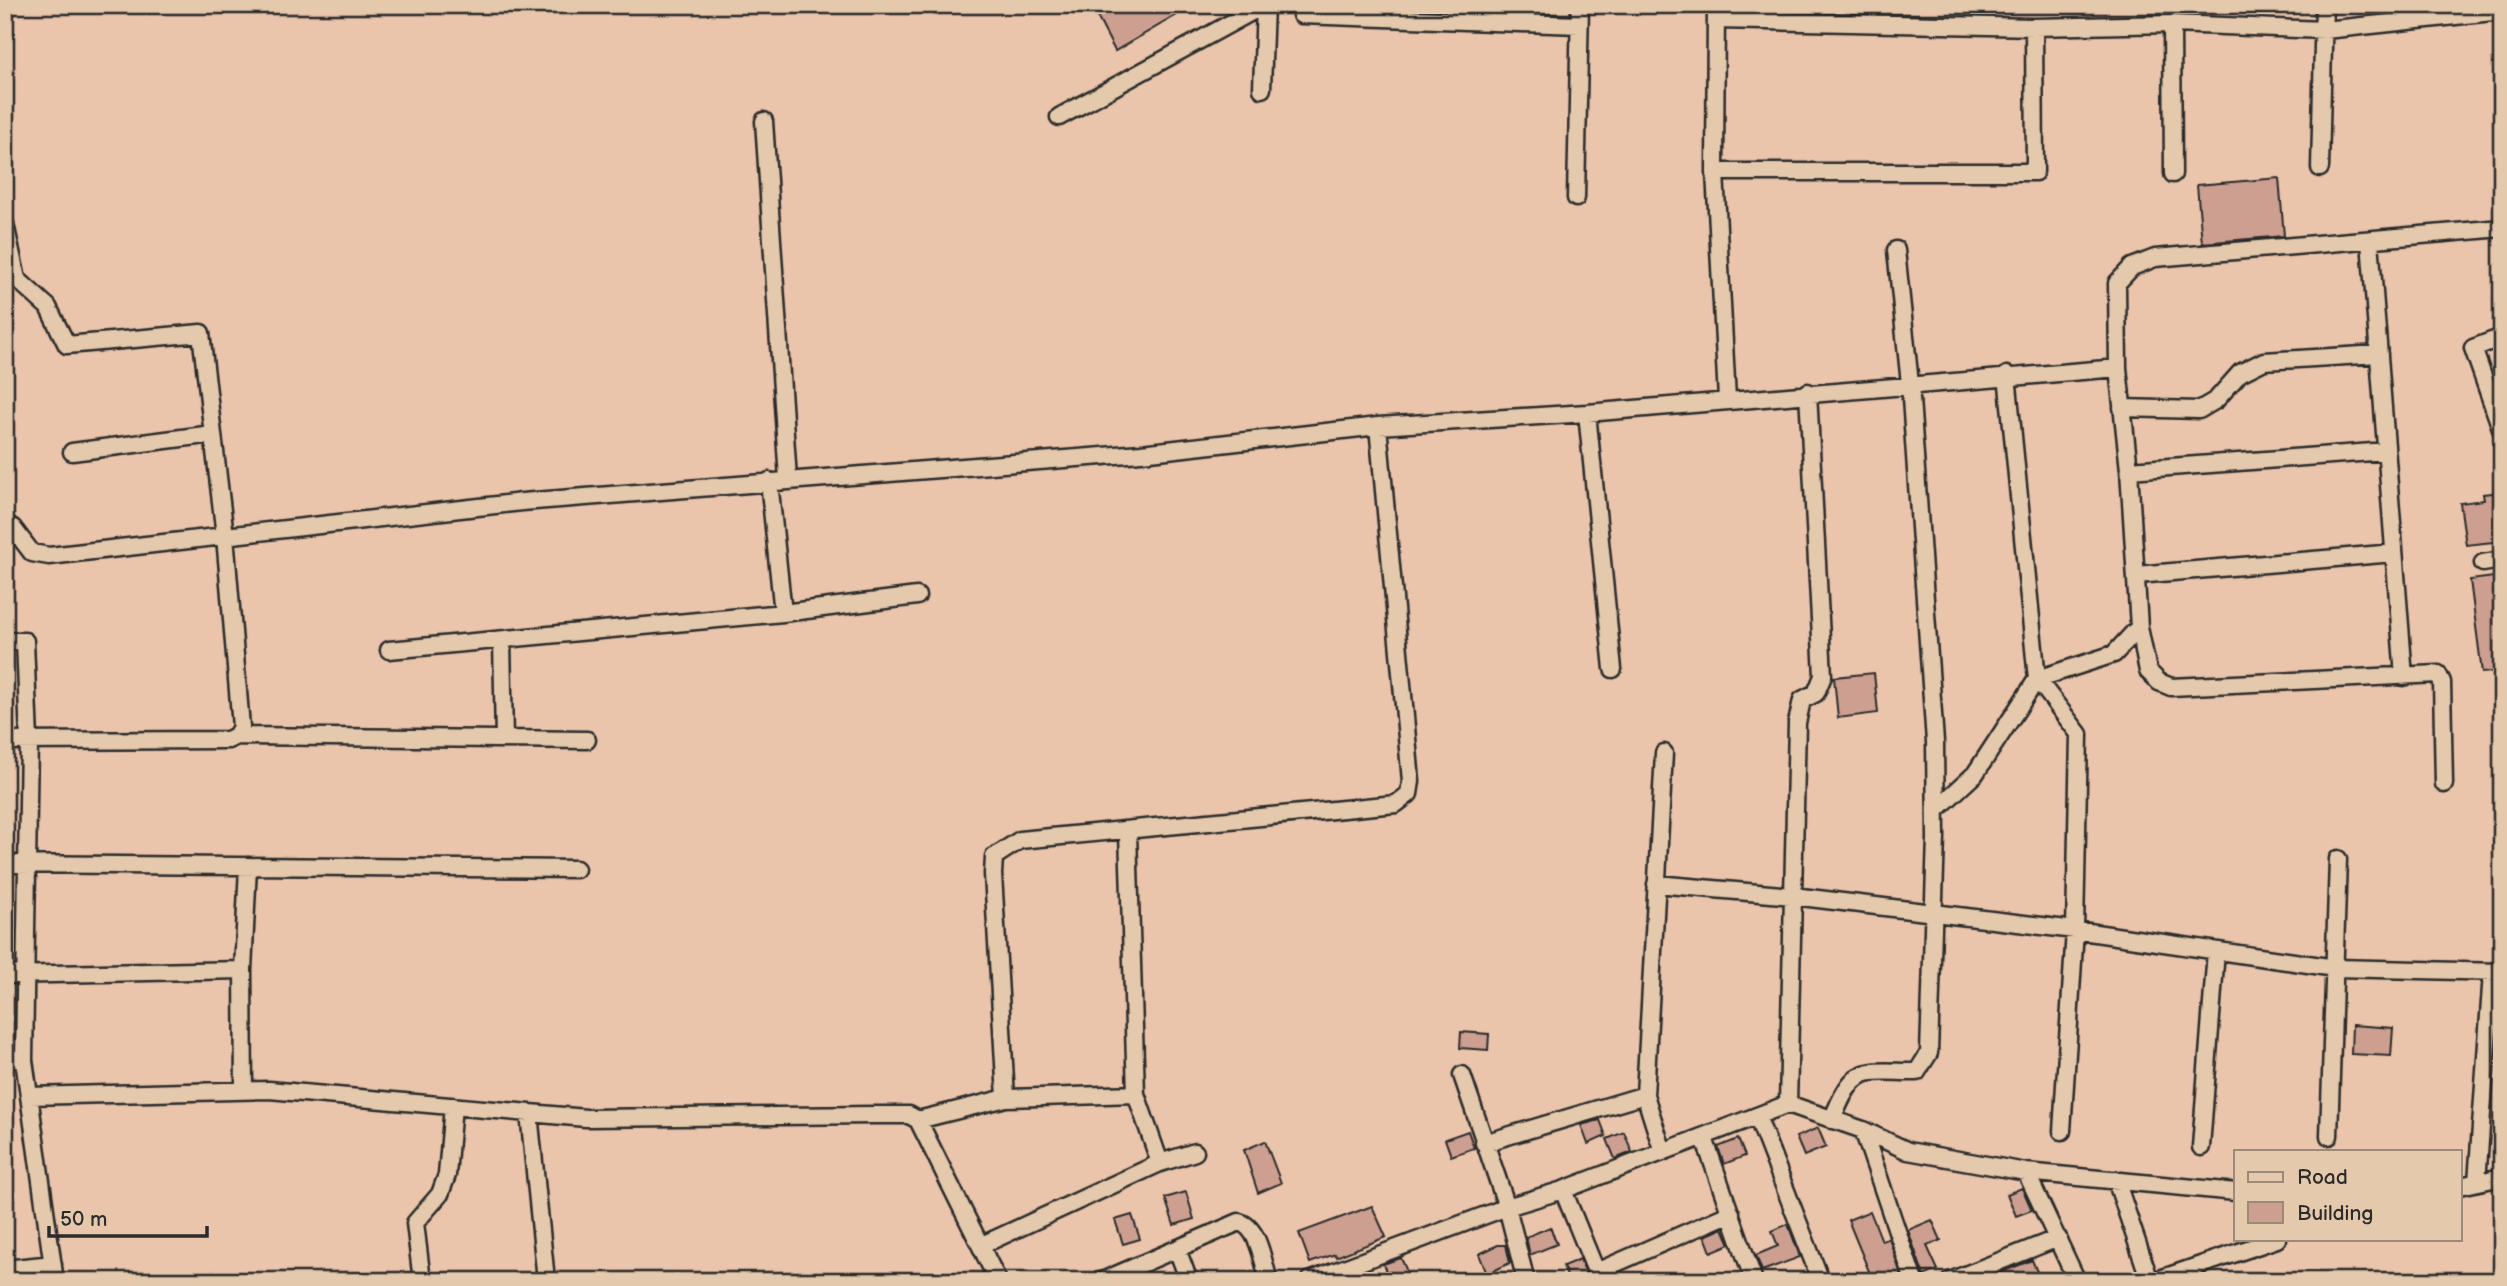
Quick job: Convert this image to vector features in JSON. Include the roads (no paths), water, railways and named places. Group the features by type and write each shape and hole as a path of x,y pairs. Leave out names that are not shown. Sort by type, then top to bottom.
{"street":[{"path":"1262,89 1264,5"},
{"path":"1059,117 1264,5"},
{"path":"1576,198 1580,5"},
{"path":"1859,5 1859,23"},
{"path":"2320,168 2324,5"},
{"path":"1727,399 1715,172 1716,12 1859,23 2035,27 2172,24 2325,30 2502,11"},
{"path":"1301,15 1579,25"},
{"path":"2172,24 2173,174"},
{"path":"1715,172 2035,172 2035,27"},
{"path":"764,121 788,480"},
{"path":"5,224 17,279 48,307 67,345 201,333 225,536 241,727 236,736"},
{"path":"2444,784 2441,678 2438,674 2171,687 2159,682 2148,671 2139,627 2129,470 2118,368 2117,283 2132,267 2155,258 2502,228"},
{"path":"2370,241 2404,677"},
{"path":"1832,1119 1846,1086 1857,1076 1874,1070 1917,1072 1925,1064 1929,1053 1934,915 1935,742 1910,384 1896,250"},
{"path":"2502,337 2473,348 2502,431"},
{"path":"2122,408 2199,410 2216,400 2240,373 2264,361 2379,354"},
{"path":"5,523 13,528 32,553 49,556 522,502 1141,453 1378,426 1587,413 2007,375 2118,368"},
{"path":"2007,375 2037,679 2079,734 2075,930 2062,1131"},
{"path":"1788,1104 1797,723 1802,701 1816,693 1823,676 1808,392"},
{"path":"1587,413 1613,670"},
{"path":"1006,1098 994,857 1020,841 1396,804 1409,794 1411,781 1378,426"},
{"path":"72,452 213,434"},
{"path":"2129,470 2386,451"},
{"path":"769,481 783,613"},
{"path":"2137,575 2394,554"},
{"path":"2483,563 2502,560"},
{"path":"389,650 783,613 916,596"},
{"path":"1936,810 1975,774 2037,679 2114,654 2139,627"},
{"path":"502,640 505,739"},
{"path":"5,641 26,641 29,740 23,976 24,1060 55,1281"},
{"path":"5,741 228,740 236,736 587,740"},
{"path":"1663,1152 1645,1095 1664,753"},
{"path":"1128,832 1136,1094 1160,1163"},
{"path":"2329,1136 2337,859"},
{"path":"5,864 576,869"},
{"path":"244,1090 243,970 248,866"},
{"path":"1656,884 1793,896 2075,930 2335,968 2497,972 2477,1182"},
{"path":"2201,1147 2216,951"},
{"path":"5,975 243,970"},
{"path":"5,1058 24,1060"},
{"path":"1462,1075 1507,1207 1520,1279"},
{"path":"29,1096 269,1090 586,1118 909,1115 918,1120 998,1281"},
{"path":"918,1120 1006,1098 1136,1094"},
{"path":"1484,1143 1645,1095"},
{"path":"1309,1281 1507,1207 1563,1190 1704,1138 1788,1104 1863,1130 1908,1151 2026,1172 2234,1192"},
{"path":"422,1281 415,1223 440,1194 447,1175 453,1106"},
{"path":"529,1113 545,1281"},
{"path":"1757,1116 1821,1281"},
{"path":"1863,1130 1914,1281"},
{"path":"1704,1138 1754,1281"},
{"path":"982,1245 1160,1163 1195,1152"},
{"path":"2026,1172 2077,1281"},
{"path":"2462,1186 2502,1177"},
{"path":"2116,1180 2152,1281 2274,1240"},
{"path":"1563,1190 1598,1276 1731,1213"},
{"path":"1102,1281 1239,1222 1247,1224 1252,1231 1269,1281"},
{"path":"1950,1281 2058,1238"},
{"path":"1177,1249 1189,1281"},
{"path":"5,1269 53,1264"}],"waterway":[{"path":"5,10 8,5"}]}
